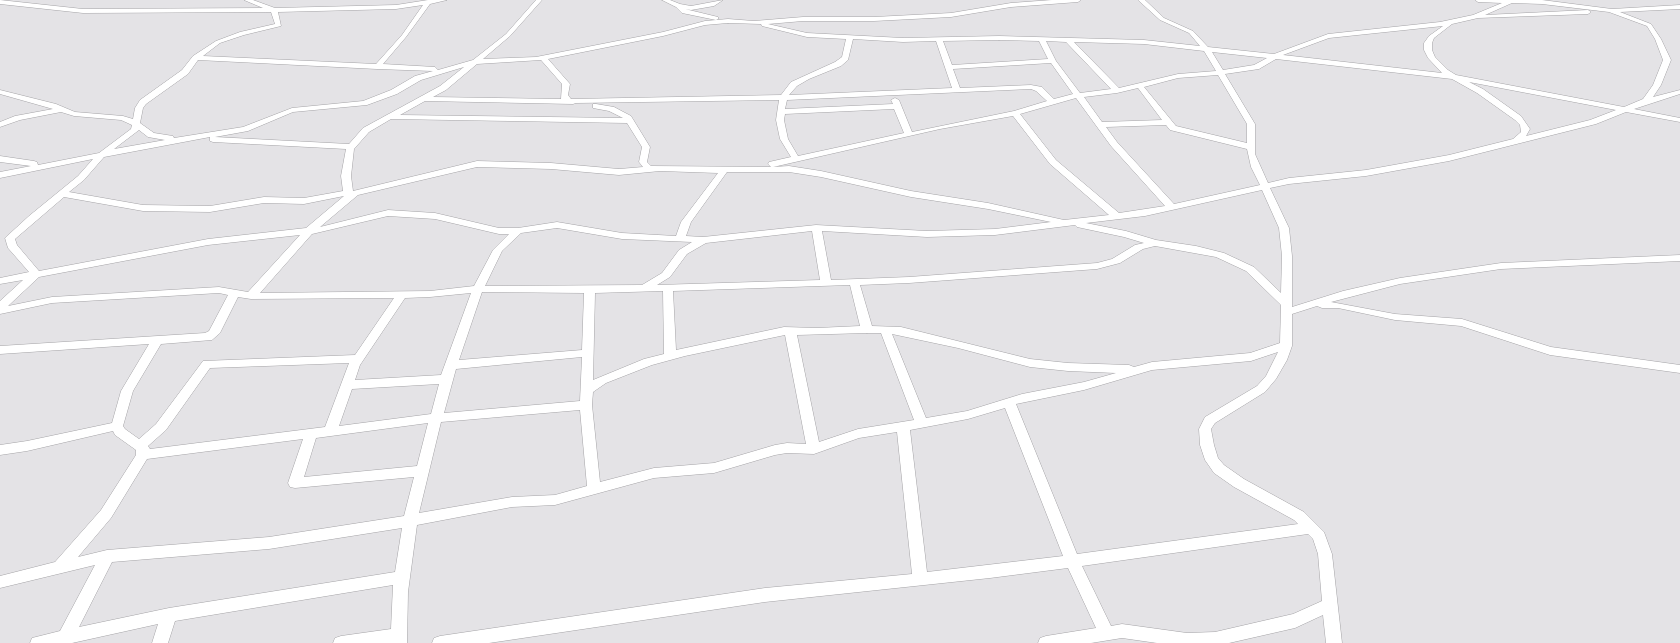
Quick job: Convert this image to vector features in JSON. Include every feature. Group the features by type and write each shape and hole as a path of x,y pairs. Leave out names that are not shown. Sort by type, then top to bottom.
{"street":[{"path":"247,0 274,10"},
{"path":"345,0 367,6"},
{"path":"0,2 83,11 396,7 444,0"},
{"path":"349,196 346,176 351,147 366,130 443,88 508,35 539,0"},
{"path":"665,0 678,6 684,12 754,23 801,34 903,40 1144,42 1456,77 1680,120"},
{"path":"678,6 704,7 720,0"},
{"path":"0,175 102,154 245,129 292,110 364,103 394,92 418,78 473,62 512,62 543,58 645,38 705,23 728,21 754,23 804,19 874,19 951,15 1011,6 1078,0"},
{"path":"1141,0 1162,19 1191,32 1207,50 1251,124 1251,147 1255,167 1284,228 1287,256 1286,345 1281,360 1270,379 1261,389 1210,420 1205,429 1207,445 1212,460 1219,469 1239,483 1287,509 1312,528 1319,536 1325,554 1334,643"},
{"path":"1478,0 1560,3 1610,10 1649,25 1667,57 1656,85 1646,101"},
{"path":"1655,0 1680,7"},
{"path":"1475,17 1512,1"},
{"path":"377,67 404,36 428,2"},
{"path":"63,194 143,208 210,209 270,199 309,201 349,196 367,189 477,164 551,166 618,172 649,169 724,170 746,168 1015,112 1078,95 1117,91 1178,76 1219,73 1256,67 1286,51 1328,36 1475,17 1539,16 1680,7"},
{"path":"36,274 12,246 10,238 15,232 63,194 102,154 131,134 136,128 139,108 143,102 185,72 196,58 218,42 229,37 278,26 274,10"},
{"path":"1452,21 1431,38 1428,43 1428,50 1438,66 1518,118 1524,124 1525,133 1517,140"},
{"path":"796,159 784,139 780,120 782,98 794,84 838,64 845,58 850,37"},
{"path":"939,39 957,90"},
{"path":"1042,40 1053,61 1114,144 1171,206"},
{"path":"1068,40 1117,91"},
{"path":"196,58 442,70"},
{"path":"543,58 566,84 564,95 566,99 611,109 630,121 646,147 643,162 649,169"},
{"path":"949,67 1053,61"},
{"path":"1139,85 1168,122 1179,131 1251,147"},
{"path":"425,99 570,101 782,98 1030,87 1038,89 1052,102"},
{"path":"0,92 78,114 120,118 137,124 151,135 163,137 351,147"},
{"path":"0,281 208,242 337,227 376,215 394,213 435,216 499,231 518,231 557,225 615,235 703,240 816,228 926,234 995,232 1117,217 1289,181 1366,173 1449,158 1593,122 1646,101 1680,92"},
{"path":"892,94 909,135"},
{"path":"781,112 897,106"},
{"path":"0,126 18,118 61,110"},
{"path":"1015,112 1053,162 1117,217"},
{"path":"387,117 630,121"},
{"path":"1100,125 1168,122"},
{"path":"0,160 48,165"},
{"path":"746,168 781,168 821,174 911,194 988,206 1126,234 1155,243 1196,249 1220,255 1250,269 1285,308"},
{"path":"680,238 686,222 724,170"},
{"path":"251,296 309,231 349,196"},
{"path":"816,228 826,283"},
{"path":"341,643 399,639 402,577 410,521 446,379 478,289 498,250 518,231"},
{"path":"645,288 666,275 683,252 703,240"},
{"path":"0,309 52,300 219,290 251,296 430,294 478,289 668,288 854,282 1097,266 1116,261 1139,247 1155,243"},
{"path":"0,244 12,246"},
{"path":"1309,306 1347,293 1400,281 1501,266 1680,258"},
{"path":"0,309 36,274"},
{"path":"854,282 867,329"},
{"path":"668,288 670,356"},
{"path":"590,289 586,404 594,490"},
{"path":"0,350 205,338 212,335 234,293"},
{"path":"330,432 358,359 402,294"},
{"path":"1285,308 1330,304 1394,317 1455,322 1550,351 1680,369"},
{"path":"885,330 922,424"},
{"path":"587,390 617,374 670,356 775,332 790,331 885,330 931,337 1030,363 1068,367 1140,370"},
{"path":"790,331 814,449"},
{"path":"157,340 127,391 117,426 120,432 142,450 330,432 435,418 586,404"},
{"path":"0,582 107,556 269,543 410,521 512,502 555,500 654,473 714,468 775,450 814,449 858,434 968,415 1009,402 1084,386 1163,364 1251,357 1286,345"},
{"path":"451,365 588,354"},
{"path":"60,568 106,514 142,450 208,364 358,359"},
{"path":"348,385 446,379"},
{"path":"1009,402 1072,561 1106,633"},
{"path":"0,450 27,446 117,426"},
{"path":"903,426 920,579"},
{"path":"311,434 294,483 422,471"},
{"path":"440,643 755,597 1072,561 1312,528"},
{"path":"66,636 107,556"},
{"path":"38,643 169,615 402,577"},
{"path":"1046,643 1122,631 1187,640 1215,640 1309,617 1330,605"},
{"path":"160,643 169,615"}]}
